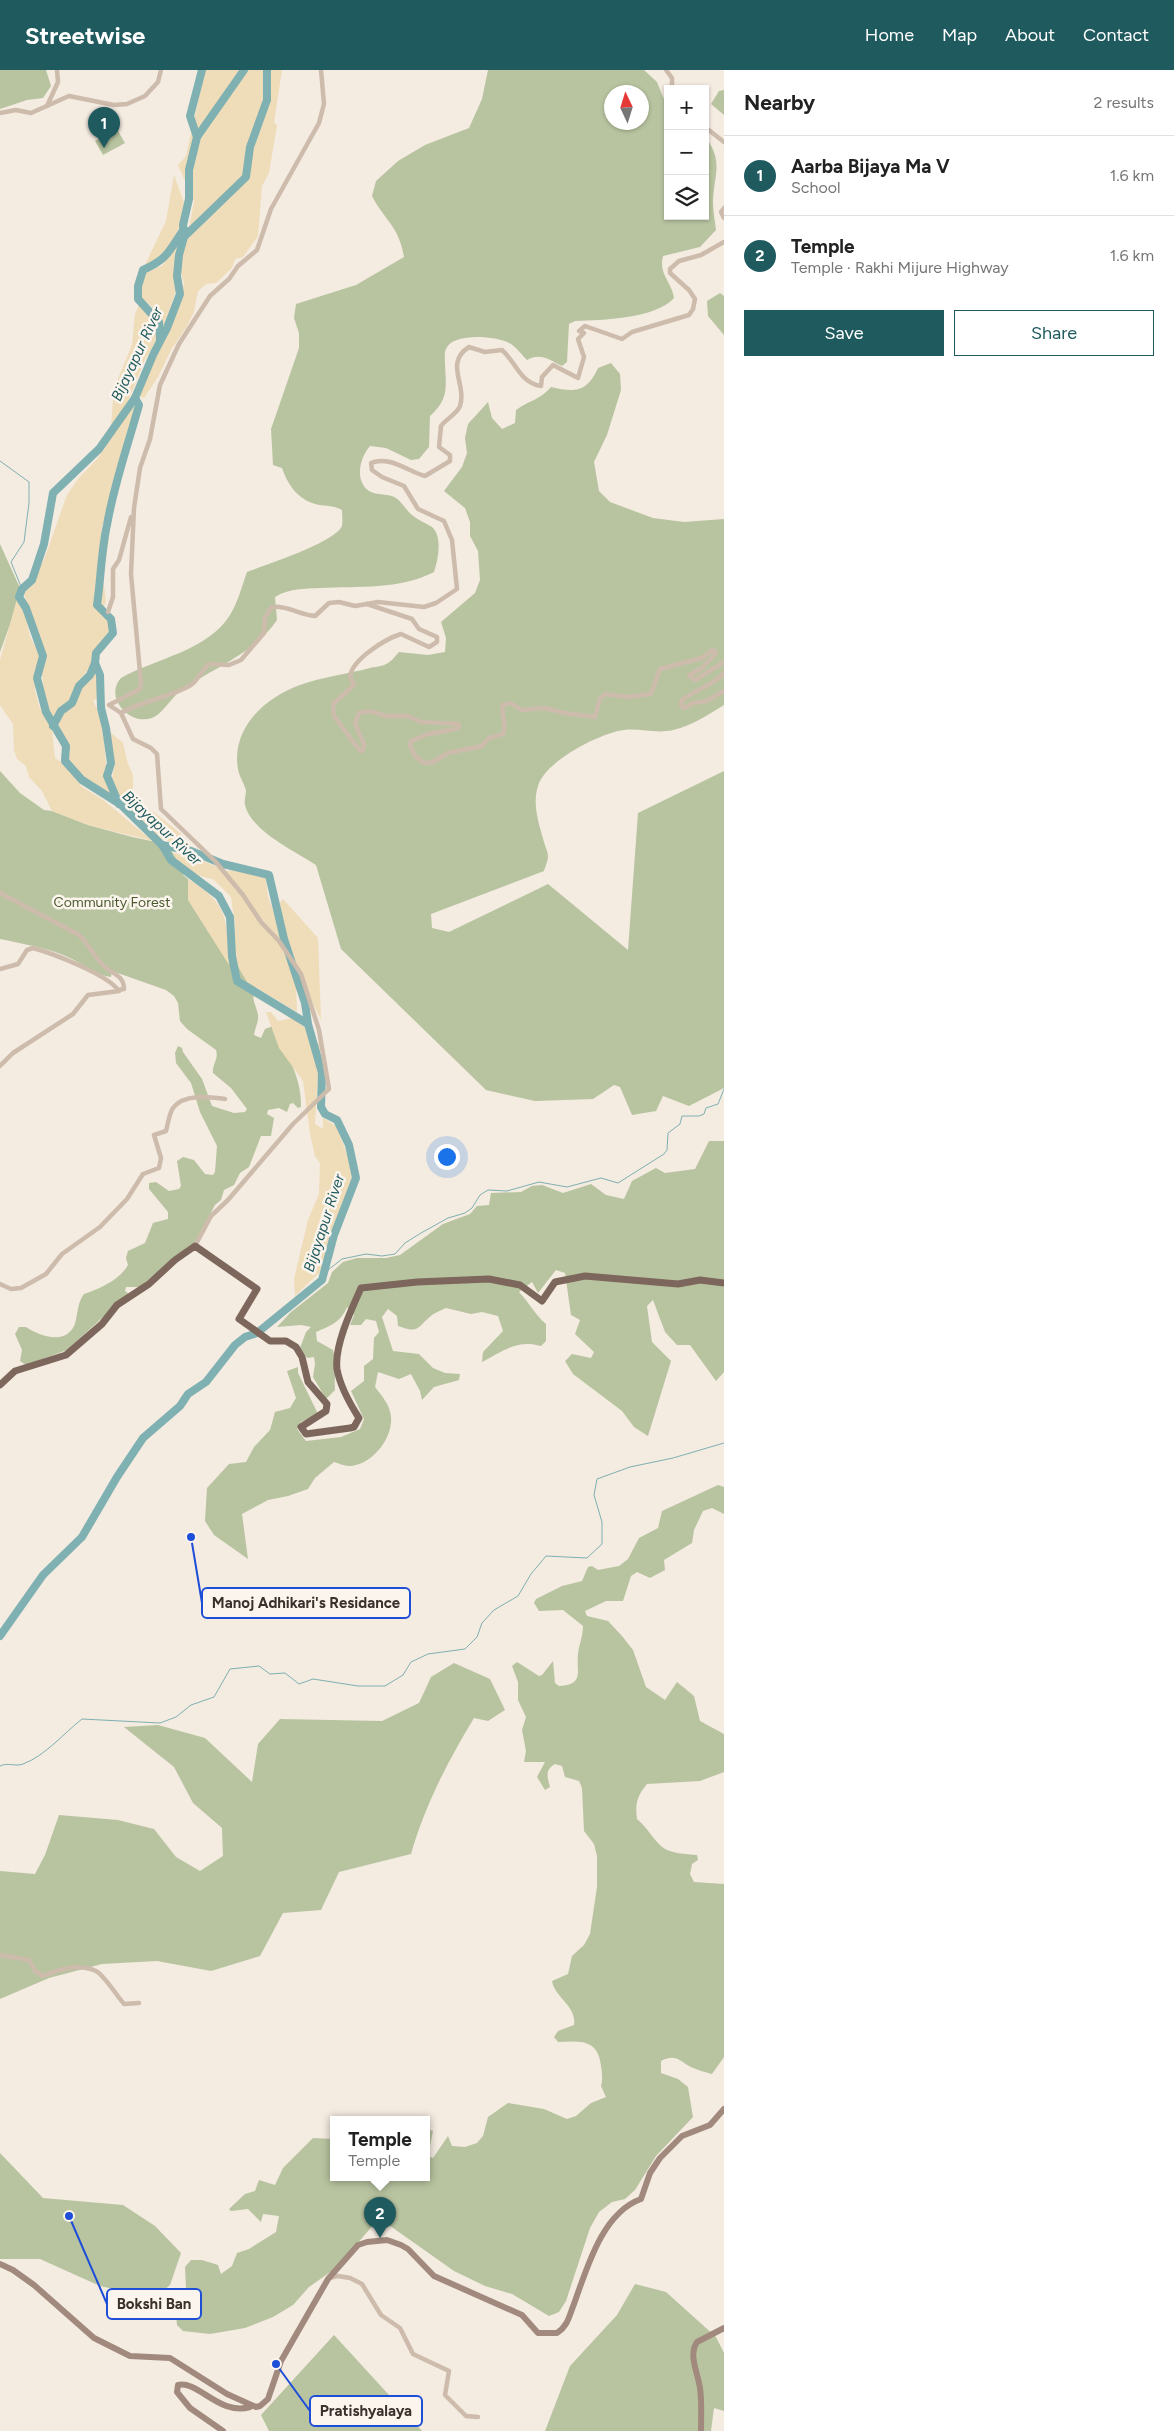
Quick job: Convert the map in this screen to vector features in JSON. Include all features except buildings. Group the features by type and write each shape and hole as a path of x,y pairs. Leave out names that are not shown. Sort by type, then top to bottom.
{"main road":[{"path":"0,1386 15,1371 66,1355 102,1324 118,1305 149,1284 175,1260 195,1246 258,1289 239,1319 241,1322 266,1339 286,1341 296,1347 302,1357 308,1382 327,1404 326,1411 301,1427 306,1434 354,1427 359,1418 350,1403 337,1368 341,1340 348,1315 362,1288 417,1282 489,1279 520,1285 542,1301 555,1282 585,1276 678,1284 700,1280 724,1283"},
{"path":"223,2431 190,2408 177,2392 178,2385 182,2384 197,2390 220,2404 243,2409 260,2406 268,2399 281,2361 328,2279 358,2245 378,2239 387,2240 408,2249 434,2276 522,2315 538,2333 557,2334 568,2322 597,2246 617,2213 630,2203 641,2199 650,2173 660,2158 682,2136 710,2124 724,2109"},
{"path":"0,2264 13,2270 34,2285 94,2338 130,2356 170,2358 250,2407"},
{"path":"701,2431 700,2389 694,2363 694,2350 697,2342 724,2328"}],"street":[{"path":"47,106 58,82 57,70"},
{"path":"0,113 16,110 28,114 69,96 114,105 127,104 145,96 158,82 161,70"},
{"path":"195,1246 211,1216 228,1200 293,1124 329,1089 329,1079 322,1054 319,1030 301,974 279,941 261,922 220,867 161,809 157,754 151,748 133,739 121,712 110,705 140,689 141,683 131,574 134,508 140,468 150,439 160,385 179,344 210,296 229,279 238,266 257,250 275,200 318,123 324,104 321,70"},
{"path":"666,70 672,78 672,85"},
{"path":"709,130 724,142"},
{"path":"724,208 721,212 724,218"},
{"path":"121,712 134,705 193,684 203,669 209,664 229,665 241,660 264,633 265,616 272,607 281,606 306,616 315,616 329,603 355,606 378,602 424,607 436,603 457,589 458,579 452,540 444,521 418,509 404,486 382,477 372,470 371,463 377,460 408,468 426,476 450,461 450,455 439,447 441,426 459,409 463,396 456,371 457,364 465,350 469,348 485,352 502,350 511,357 518,372 532,384 541,386 542,377 553,365 578,378 584,357 578,339 584,333 579,331 581,329 585,326 598,329 622,339 638,330 689,315 693,309 695,299 689,290 670,273 670,269 679,261 701,254 724,242"},
{"path":"108,612 113,598 113,569 119,560 134,508"},
{"path":"366,603 412,619 419,629 437,637 437,642 429,647 401,634 382,642 352,667 350,676 354,685 333,704 334,716 360,751 363,751 364,744 355,723 359,713 364,711 376,712 386,716 401,715 421,722 460,724 455,729 428,734 411,741 411,749 424,763 433,762 448,753 482,746 489,738 503,734 506,728 501,710 503,705 507,703 511,703 521,710 545,708 590,718 597,714 600,699 605,694 627,697 650,694 660,668 702,658 712,650 715,651 716,653 702,668 690,676 695,680 724,662"},
{"path":"724,673 712,683 687,696 682,700 681,705 684,708 693,703 704,702 724,691"},
{"path":"0,893 78,934 88,943 105,967 121,978 124,989 88,995 72,1014 12,1053 0,1066"},
{"path":"0,969 18,964 26,951 33,948 72,962 111,982 119,991"},
{"path":"0,1284 11,1289 21,1288 46,1274 62,1254 100,1227 127,1199 143,1174 159,1168 161,1158 154,1135 166,1130 173,1108 181,1102 199,1096 225,1099"},
{"path":"0,1955 29,1960 36,1971 43,1976 56,1970 75,1967 97,1971 124,2004 139,2003"},
{"path":"328,2279 338,2276 350,2278 362,2284 381,2315 403,2332 413,2354 449,2371 444,2396 466,2416 478,2418"}],"green space":[{"path":"0,70 46,70 51,86 43,98 27,100 0,109"},
{"path":"488,70 644,70 657,82 664,99 664,220 709,220 709,142 716,161 713,202 716,230 700,247 663,256 662,268 674,298 665,305 628,317 575,321 569,324 567,362 562,366 541,357 527,360 511,344 496,339 466,338 450,344 445,352 445,393 440,404 430,416 429,447 419,459 411,460 386,448 370,446 361,462 360,469 361,481 364,487 376,494 396,498 412,515 432,527 435,531 438,537 439,549 434,572 421,578 393,584 291,590 280,594 275,597 277,620 256,643 179,692 152,718 135,718 127,714 117,701 115,693 116,685 121,678 195,646 220,627 230,615 238,599 247,572 314,546 337,532 342,526 342,510 316,504 301,497 289,484 282,468 273,465 271,429 299,348 299,333 294,318 296,304 356,285 404,257 399,238 372,196 376,181 398,161 425,145 469,128 482,99"},
{"path":"724,90 724,115 711,104 719,91"},
{"path":"117,129 125,143 103,155 95,141"},
{"path":"720,293 724,296 724,335 708,316 707,301"},
{"path":"611,363 620,374 621,390 607,435 594,462 599,491 610,502 653,518 684,522 724,519 724,705 693,723 673,730 624,730 601,736 562,758 543,777 536,793 537,814 548,854 544,871 431,914 432,928 449,932 548,884 628,950 638,813 724,771 724,1088 689,1106 663,1096 656,1111 632,1115 620,1087 614,1085 593,1099 535,1101 486,1090 341,949 316,865 265,832 249,814 245,805 246,790 239,772 237,754 245,728 253,717 274,698 287,691 317,680 384,665 391,661 399,652 428,655 445,652 446,638 441,622 475,593 480,580 478,551 470,536 470,522 465,508 444,491 462,467 467,453 465,438 468,424 488,402 492,418 502,429 515,423 516,410 539,397 551,387 567,390 579,389 589,382 598,368"},
{"path":"0,544 20,588 12,619 0,652"},
{"name":"Community Forest","path":"0,771 20,793 44,810 52,811 88,825 161,843 170,848 177,860 186,868 183,875 188,879 190,889 199,907 234,953 256,988 253,999 258,1017 254,1035 261,1038 265,1029 273,1026 296,1075 301,1096 301,1107 298,1108 293,1103 290,1104 287,1112 279,1108 268,1110 267,1114 274,1118 271,1136 261,1136 249,1167 240,1173 234,1185 224,1190 221,1200 215,1205 195,1242 140,1287 126,1287 125,1291 128,1293 126,1296 67,1350 26,1365 20,1361 22,1350 15,1334 19,1327 26,1327 50,1337 63,1336 68,1333 75,1325 81,1298 84,1294 102,1287 120,1275 128,1265 126,1258 128,1251 145,1243 153,1223 168,1219 168,1212 149,1189 149,1183 156,1182 169,1191 179,1189 181,1186 177,1161 183,1157 194,1160 205,1174 213,1175 215,1172 217,1146 200,1112 191,1083 176,1063 175,1053 178,1046 182,1048 202,1079 212,1106 234,1113 245,1112 247,1109 231,1088 213,1073 217,1056 216,1050 187,1029 180,1021 178,1003 174,996 166,990 112,971 111,977 106,976 55,952 0,939"},
{"path":"709,1141 724,1141 724,1372 716,1381 690,1345 677,1345 665,1332 653,1300 647,1306 652,1342 671,1361 648,1436 634,1427 622,1411 573,1374 565,1361 572,1354 591,1358 594,1352 575,1334 580,1320 571,1315 565,1273 556,1270 538,1293 532,1282 519,1292 546,1324 546,1341 541,1346 525,1344 510,1347 482,1362 483,1352 503,1331 498,1316 482,1312 471,1314 446,1308 432,1315 417,1328 410,1329 398,1326 397,1316 388,1309 382,1317 393,1351 419,1354 433,1368 445,1373 460,1374 459,1380 434,1387 422,1400 420,1391 411,1374 399,1379 378,1372 375,1387 385,1401 391,1417 388,1434 379,1450 357,1465 347,1466 334,1462 315,1478 308,1489 268,1500 242,1514 248,1559 214,1535 205,1521 207,1488 229,1464 246,1462 254,1447 270,1430 275,1412 290,1408 296,1398 287,1371 298,1367 298,1373 318,1414 301,1422 297,1429 306,1441 341,1437 360,1429 364,1419 351,1391 364,1381 364,1366 373,1359 374,1338 379,1332 376,1321 366,1319 361,1325 350,1325 354,1315 347,1307 338,1320 316,1332 317,1341 333,1350 334,1355 335,1390 326,1399 313,1377 314,1357 307,1358 300,1348 306,1332 311,1327 301,1325 277,1327 291,1312 328,1283 332,1272 343,1262 357,1258 386,1258 400,1255 443,1224 470,1214 477,1206 489,1205 491,1193 521,1192 532,1186 542,1185 563,1193 591,1184 606,1195 624,1199 632,1181 656,1168 665,1173 695,1169"},
{"path":"718,1485 724,1487 724,1514 712,1508 703,1511 694,1530 692,1543 664,1560 665,1570 650,1578 637,1572 631,1576 623,1601 606,1601 585,1611 587,1616 608,1621 622,1636 633,1650 646,1687 665,1700 677,1682 694,1696 700,1721 724,1734 724,1772 700,1781 647,1784 639,1796 636,1809 637,1819 661,1846 673,1852 697,1855 698,1860 692,1864 690,1874 694,1882 724,1884 724,2057 712,2074 693,2068 674,2058 661,2061 661,2073 678,2079 688,2087 693,2117 656,2156 635,2190 625,2199 612,2202 599,2212 590,2228 566,2301 559,2312 549,2316 512,2294 485,2286 454,2271 386,2223 375,2223 336,2268 309,2287 293,2305 273,2317 245,2328 210,2334 183,2331 177,2325 176,2316 186,2288 185,2267 191,2260 202,2260 218,2265 221,2274 232,2266 237,2253 249,2249 276,2232 279,2216 263,2214 261,2222 248,2209 231,2211 229,2209 245,2194 255,2191 259,2180 275,2185 283,2168 313,2138 330,2139 330,2181 430,2181 430,2157 433,2158 448,2136 452,2146 465,2147 477,2143 483,2136 488,2117 508,2103 544,2109 567,2119 576,2116 591,2103 606,2097 601,2086 602,2078 599,2057 592,2046 581,2042 558,2042 554,2037 558,2031 574,2025 574,2018 569,2007 557,1992 552,1981 568,1974 572,1956 584,1945 590,1934 597,1887 597,1856 594,1844 584,1831 582,1788 579,1781 565,1777 562,1766 555,1764 548,1771 550,1787 545,1790 537,1777 545,1762 524,1762 526,1751 522,1730 526,1717 518,1700 518,1682 512,1666 517,1662 539,1676 542,1675 553,1661 555,1683 559,1686 567,1685 576,1680 583,1626 563,1610 539,1611 534,1603 536,1599 562,1586 582,1581 588,1567 592,1566 598,1570 619,1566 628,1559 639,1538 658,1528 662,1511"},
{"path":"454,1663 490,1679 505,1710 488,1721 474,1718 438,1784 423,1818 411,1854 339,1872 321,1910 283,1913 260,1956 211,1971 157,1961 102,1964 49,1978 0,1999 0,1871 35,1874 45,1855 59,1815 118,1820 154,1829 176,1857 200,1871 223,1856 222,1828 193,1803 174,1767 124,1727 158,1725 205,1738 252,1782 258,1744 280,1719 382,1721 419,1703 431,1677"},
{"path":"430,2130 433,2131 430,2146"},
{"path":"0,2153 43,2198 123,2205 155,2226 181,2253 170,2285 155,2298 100,2286 40,2259 0,2259"},
{"path":"635,2284 666,2292 716,2337 724,2353 724,2411 714,2408 711,2431 545,2431 570,2366 617,2315"},
{"path":"334,2335 422,2431 269,2431 261,2415"}],"sand":[{"path":"205,70 282,70 274,122 277,125 269,173 262,186 258,236 243,257 235,259 232,268 216,283 206,284 198,291 194,312 186,328 172,348 158,377 144,398 139,396 148,363 157,354 177,309 184,284 180,267 182,251 189,237 250,175 252,149 270,96 265,99 249,142 245,177 189,229 194,201 178,165 186,156"},
{"path":"174,175 184,203 179,228 166,254 145,265 166,221"},
{"path":"181,236 184,237 175,255 178,285 163,328 155,311 141,297 139,283 146,273 163,265"},
{"path":"143,304 154,320 158,335 144,362 126,405 111,427 113,399 117,381 132,345 135,314 139,305"},
{"path":"134,401 137,405 127,432 101,532 107,533 109,539 103,579 106,601 102,612 108,620 110,630 100,643 91,666 79,681 69,702 62,706 53,719 44,697 42,672 45,656 24,594 44,560 67,495 78,479 98,458"},
{"path":"20,588 30,637 40,655 35,672 35,690 39,706 52,730 55,758 67,766 82,787 102,799 144,834 161,843 88,825 52,811 42,791 29,777 26,766 17,759 14,750 13,724 0,705 0,660"},
{"path":"95,667 97,674 97,698 93,701 102,723 107,772 112,796 79,775 68,759 67,744 55,725 75,703 80,687 89,680"},
{"path":"110,732 123,743 133,775 133,798 136,804 155,813 180,833 192,849 161,839 121,804 112,778 114,769"},
{"path":"173,853 191,856 227,871 241,870 266,878 268,897 296,987 297,1012 247,982 234,960 235,924 231,897 213,879 196,875 177,860"},
{"path":"188,879 211,897 223,914 228,936 229,965 188,900"},
{"path":"283,899 318,938 321,1020 295,966 286,940 279,904"},
{"path":"266,1012 271,1012 278,1021 293,1018 309,1031 320,1045 315,1124 323,1129 323,1118 336,1126 349,1159 352,1179 332,1231 320,1272 295,1296 294,1279 308,1220 319,1194 320,1163 315,1156 310,1134 303,1081 279,1048"}],"waterway":[{"name":"Bijayapur River","path":"0,1636 43,1575 82,1537 117,1477 143,1438 180,1406 188,1394 206,1382 235,1345 245,1337 257,1333 322,1280 334,1235 356,1178 349,1145 337,1120 325,1114 321,1107 322,1073 308,1024 237,981 232,956 230,917 219,896 171,860 162,845 120,804 82,780 65,761 66,746 46,712 37,678 43,656 26,608 19,597 22,589 32,580 44,544 53,493 99,449 135,398 153,355 167,328 180,294 177,276 179,255 184,237 183,225 189,199 189,170 197,137 190,116 202,70"},
{"path":"197,137 244,70"},
{"path":"184,237 246,177 250,147 267,100 267,70"},
{"path":"160,339 159,322 138,299 138,286 143,270 163,258 184,229"},
{"path":"53,726 61,711 72,703 79,686 90,675 95,663 96,653 113,633 111,619 97,605 103,545 110,510 139,405 135,398"},
{"path":"0,461 29,482 29,503 24,542 11,562 22,589"},
{"path":"95,663 100,675 101,708 111,763 107,776 119,804"},
{"path":"162,845 191,851 223,864 269,875 284,939 305,1003 308,1024"},
{"path":"322,1280 328,1270 342,1259 366,1254 382,1256 395,1254 405,1243 421,1233 448,1218 465,1213 472,1208 480,1195 488,1190 507,1191 539,1182 567,1187 601,1178 618,1183 664,1154 667,1150 668,1133 680,1124 682,1116 699,1116 704,1114 706,1108 718,1104 724,1089"},
{"path":"0,1766 6,1764 20,1765 39,1756 82,1719 160,1723 176,1717 191,1705 214,1697 230,1669 259,1666 270,1674 285,1673 299,1684 313,1679 358,1686 385,1686 403,1675 411,1662 428,1654 465,1649 477,1637 482,1623 494,1610 518,1596 531,1574 546,1556 587,1558 602,1544 602,1522 594,1495 597,1479 630,1467 673,1458 724,1443"}],"place":[{"name":"Aarba Bijaya Ma V","path":"104,148"},
{"name":"Manoj Adhikari's Residance","path":"191,1537"},
{"name":"Bokshi Ban","path":"69,2216"},
{"name":"Temple","path":"380,2238"},
{"name":"Pratishyalaya","path":"276,2364"}]}
